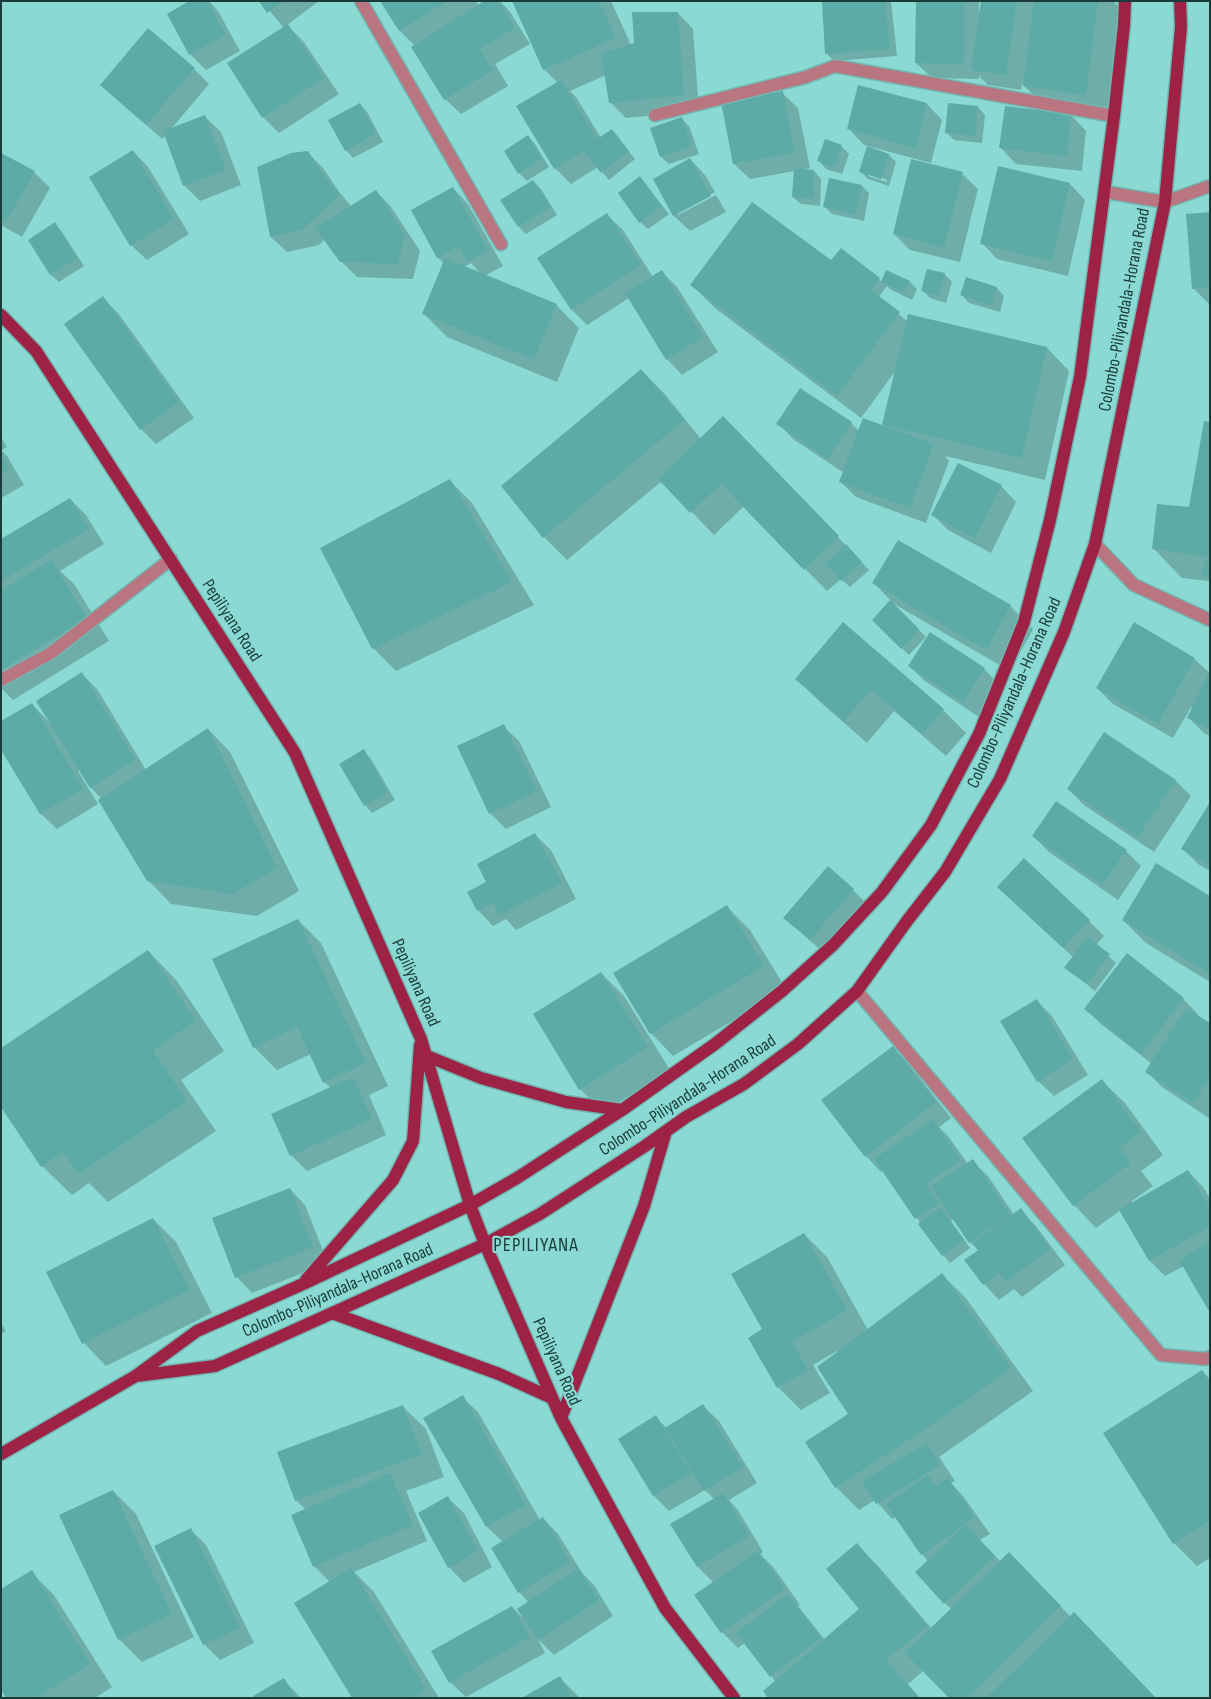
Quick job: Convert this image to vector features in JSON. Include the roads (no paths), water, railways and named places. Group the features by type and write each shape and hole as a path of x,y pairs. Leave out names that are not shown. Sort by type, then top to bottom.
{"main road":[{"name":"Colombo-Piliyandala-Horana Road","path":"1,1454 134,1377 196,1331 303,1284 470,1205 517,1178 622,1110 715,1044 782,992 833,945 882,892 931,826 979,734 1024,622 1050,520 1080,377 1105,192 1124,25 1125,1"},
{"name":"Colombo-Piliyandala-Horana Road","path":"134,1377 215,1366 485,1244 540,1214 686,1117 744,1084 798,1044 857,991 944,872 1000,779 1064,632 1095,544 1165,202 1181,27 1180,1"},
{"name":"Pepiliyana Road","path":"1,315 36,351 295,753 421,1039 470,1205 485,1244 561,1418 665,1608 734,1698"},
{"path":"303,1284 393,1180 414,1141 421,1039"},
{"path":"427,1056 481,1078 566,1102 622,1110"},
{"path":"561,1418 644,1206 666,1131"},
{"path":"332,1313 499,1374 552,1398"}],"street":[{"path":"361,1 501,244"},
{"path":"655,115 806,77 835,66 1114,116"},
{"path":"1105,192 1165,202 1210,186"},
{"path":"1095,544 1134,585 1210,620"},
{"path":"1,680 51,653 171,560"},
{"path":"857,991 1161,1355 1210,1357"}],"district":[{"name":"PEPILIYANA","path":"536,1246"}]}
